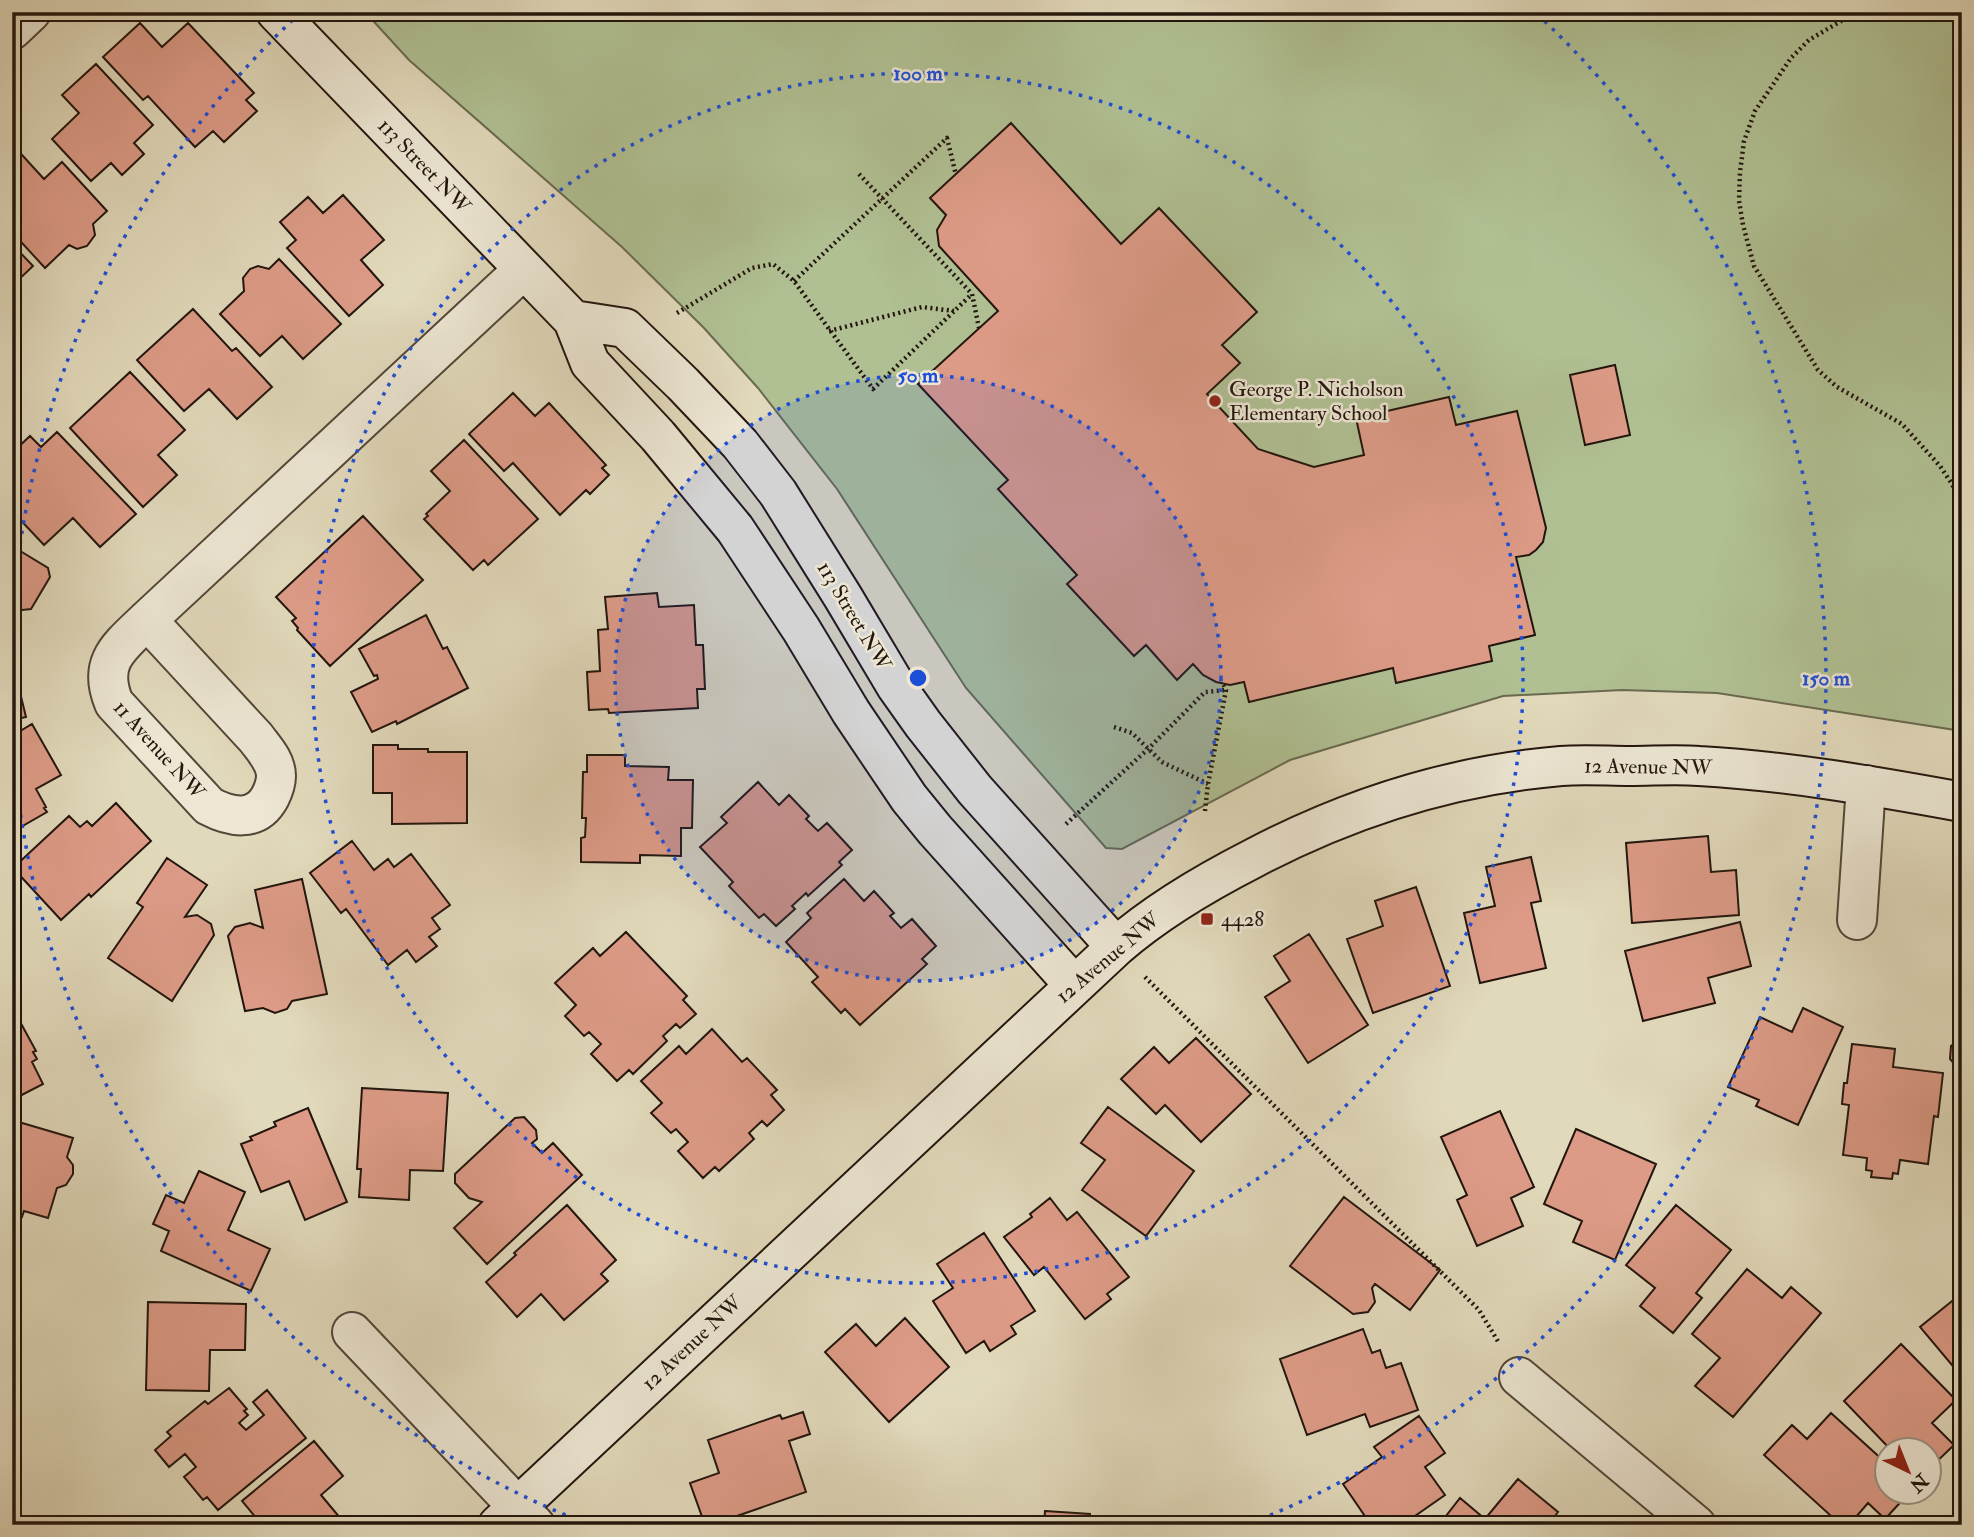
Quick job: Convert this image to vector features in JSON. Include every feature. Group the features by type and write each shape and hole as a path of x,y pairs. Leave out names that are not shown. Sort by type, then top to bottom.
{"street":[{"path":"12,30 31,12"},
{"name":"113 Street NW","path":"276,12 573,320 590,363 658,436 735,529 909,798 1074,985"},
{"name":"11 Avenue NW","path":"147,620 256,738 272,759 276,776 273,790 266,804 254,813 242,817 224,814 209,806 114,703 108,689 106,673 113,656 147,620 523,270"},
{"name":"113 Street NW","path":"573,320 625,328 740,444 778,493 896,686 923,724 975,790 1116,947"},
{"name":"12 Avenue NW","path":"352,1332 516,1519 1116,947 1195,891 1276,846 1381,802 1456,784 1563,766 1698,766 1866,785 1962,802"},
{"path":"1857,920 1866,785"},
{"path":"1519,1377 1696,1525"}],"path":[{"path":"1856,12 1809,40 1791,58 1755,111 1744,141 1740,172 1739,201 1743,225 1754,267 1818,370 1837,387 1902,424 1940,466 1962,506"},
{"path":"793,281 947,138 956,175"},
{"path":"859,174 972,293 979,328"},
{"path":"677,313 752,268 773,264 793,281 873,389 972,293"},
{"path":"829,331 922,307 954,311"},
{"path":"1205,811 1226,690 1223,684"},
{"path":"1066,824 1205,692 1226,690"},
{"path":"1114,727 1132,733 1162,762 1208,784"},
{"path":"1954,762 1962,731"},
{"path":"1145,977 1479,1310 1519,1377"}],"green space":[{"name":"George P. Nicholson Elementary School","path":"365,12 1962,12 1962,731 1717,693 1622,690 1503,696 1290,760 1122,849 1106,848 966,688 837,489 758,388 704,328 622,247 409,60"}],"building":[{"path":"140,23 162,47 188,23 254,93 246,100 257,111 224,142 213,131 195,147 148,96 143,100 103,57"},
{"path":"96,64 153,125 134,143 144,154 122,175 111,163 91,181 52,139 79,113 62,95"},
{"path":"1011,123 1121,244 1159,208 1257,312 1222,345 1240,363 1207,394 1258,449 1314,467 1364,455 1356,418 1449,397 1456,425 1517,411 1546,528 1543,542 1536,550 1529,555 1516,557 1535,635 1489,646 1492,661 1396,683 1393,668 1249,702 1244,682 1230,685 1216,682 1203,675 1193,664 1177,680 1146,645 1134,656 1067,584 1077,575 998,489 1008,480 918,384 998,311 939,246 937,230 946,215 930,198"},
{"path":"12,144 44,179 62,162 107,211 93,224 95,235 87,246 77,249 69,245 45,268 12,232"},
{"path":"343,195 384,240 361,260 383,285 349,316 287,248 296,240 280,222 308,197 323,213"},
{"path":"12,244 33,266 12,286"},
{"path":"279,259 341,324 303,359 282,336 260,356 220,314 244,291 243,278 250,269 258,266 269,269"},
{"path":"193,309 232,351 236,348 272,387 237,419 209,389 184,411 137,360"},
{"path":"1615,365 1630,435 1585,445 1570,375"},
{"path":"130,372 185,430 158,455 177,475 143,507 70,428"},
{"path":"513,393 535,416 549,403 606,465 602,468 609,475 590,494 586,490 560,515 513,463 504,471 469,434"},
{"path":"57,432 136,514 100,547 73,518 44,545 12,511 12,472 19,466 12,458 12,453 30,436 41,447"},
{"path":"464,440 538,519 488,565 484,560 473,570 424,519 450,491 431,471"},
{"path":"363,516 423,580 330,666 297,630 292,621 296,618 276,597"},
{"path":"12,546 48,568 50,577 31,609 22,610 12,604"},
{"path":"657,593 659,607 694,605 696,645 703,645 705,689 697,689 698,708 609,713 608,709 589,710 587,672 600,671 598,630 608,629 605,597"},
{"path":"426,615 443,649 447,647 468,688 397,724 396,721 372,732 351,692 378,679 359,649"},
{"path":"15,672 26,717 12,720 12,673"},
{"path":"32,724 61,775 36,789 47,812 12,832 12,736"},
{"path":"373,745 398,745 398,749 428,749 428,752 467,752 467,823 392,824 392,793 373,793"},
{"path":"587,755 625,755 625,766 669,767 668,780 693,780 692,828 681,828 681,856 640,855 640,863 581,862 581,838 585,837 586,818 582,818 583,772 587,772"},
{"path":"758,782 779,805 789,795 809,816 806,819 818,831 827,823 852,850 839,862 842,865 808,896 806,893 792,906 795,909 776,926 764,914 759,918 729,886 733,882 700,847 727,823 721,817"},
{"path":"116,803 151,841 91,897 89,894 61,920 13,868 69,816 80,827 87,821 92,826"},
{"path":"1708,836 1711,872 1736,870 1739,915 1632,923 1626,843"},
{"path":"352,841 374,870 388,859 394,867 411,854 450,905 432,918 440,929 429,937 437,946 416,962 407,950 388,965 346,909 341,913 310,873"},
{"path":"1531,857 1541,901 1531,903 1546,968 1480,983 1464,913 1495,906 1486,867"},
{"path":"167,858 207,885 185,917 197,915 211,924 214,935 172,1001 108,958 143,907 137,903"},
{"path":"302,879 327,994 292,1001 287,1009 275,1013 263,1008 245,1011 228,936 235,927 250,923 263,928 255,890"},
{"path":"844,879 864,901 874,891 894,913 890,916 901,928 912,919 936,946 922,959 927,964 860,1025 845,1009 841,1013 812,982 818,977 786,942 811,918 807,913"},
{"path":"1416,887 1450,986 1373,1013 1347,939 1383,926 1375,901"},
{"path":"1740,922 1751,966 1708,978 1715,1003 1643,1021 1625,951"},
{"path":"626,932 687,996 683,1000 696,1014 680,1028 676,1024 663,1036 667,1041 633,1074 629,1070 617,1081 591,1054 601,1044 589,1032 584,1036 565,1016 576,1005 555,983 593,948 600,956"},
{"path":"1309,934 1368,1025 1308,1063 1265,997 1290,981 1274,956"},
{"path":"12,1007 36,1051 33,1052 37,1059 32,1062 43,1084 12,1100"},
{"path":"1803,1008 1843,1027 1798,1125 1756,1106 1759,1100 1728,1087 1760,1017 1792,1032"},
{"path":"712,1029 742,1062 747,1058 777,1090 771,1095 784,1110 767,1126 762,1121 749,1133 754,1139 719,1171 715,1167 703,1178 678,1151 688,1142 676,1129 671,1133 651,1113 662,1103 641,1081 679,1046 686,1054"},
{"path":"1962,1037 1962,1073 1950,1059 1951,1046"},
{"path":"1196,1038 1251,1094 1201,1142 1165,1105 1156,1114 1121,1079 1154,1047 1169,1063"},
{"path":"1852,1044 1895,1049 1893,1067 1943,1073 1938,1117 1934,1116 1928,1164 1900,1160 1898,1174 1893,1173 1892,1179 1871,1177 1872,1171 1866,1170 1867,1158 1843,1155 1849,1105 1842,1104"},
{"path":"362,1088 448,1093 443,1171 410,1170 409,1200 359,1197 361,1169 357,1169"},
{"path":"1108,1107 1194,1171 1146,1236 1082,1190 1105,1160 1081,1143"},
{"path":"308,1108 347,1202 305,1220 289,1181 261,1192 241,1144 252,1140 250,1137 276,1126 274,1122"},
{"path":"1500,1111 1534,1187 1511,1198 1523,1226 1477,1246 1457,1200 1467,1195 1441,1137"},
{"path":"524,1117 536,1130 537,1139 532,1143 542,1153 553,1143 582,1175 487,1264 454,1228 482,1202 469,1198 455,1183 455,1174 515,1118"},
{"path":"12,1120 73,1138 67,1157 73,1165 73,1174 66,1185 57,1188 48,1218 24,1211 22,1217 12,1214"},
{"path":"1576,1129 1656,1164 1615,1260 1573,1242 1582,1221 1544,1204"},
{"path":"199,1171 245,1192 228,1230 270,1249 251,1291 161,1251 169,1231 153,1224 166,1195 184,1203"},
{"path":"1344,1197 1440,1270 1410,1310 1375,1284 1372,1288 1375,1302 1368,1312 1353,1314 1290,1266"},
{"path":"1050,1198 1067,1220 1077,1212 1129,1277 1107,1294 1111,1299 1085,1319 1044,1267 1034,1275 1004,1237 1032,1217 1030,1214"},
{"path":"567,1205 616,1260 601,1274 608,1281 564,1320 541,1294 517,1317 486,1282"},
{"path":"1676,1205 1731,1250 1696,1293 1702,1298 1673,1333 1640,1306 1655,1288 1626,1265"},
{"path":"984,1233 1035,1311 1011,1326 1016,1334 990,1351 984,1341 966,1353 933,1301 953,1288 937,1264"},
{"path":"1747,1269 1782,1298 1791,1287 1821,1313 1733,1417 1695,1386 1720,1358 1692,1334"},
{"path":"1962,1293 1962,1377 1920,1327"},
{"path":"148,1302 246,1304 245,1350 210,1350 209,1391 146,1390"},
{"path":"905,1318 949,1367 889,1422 825,1352 856,1324 876,1346"},
{"path":"1363,1329 1372,1353 1380,1350 1386,1368 1401,1363 1418,1410 1370,1427 1365,1414 1307,1435 1280,1359"},
{"path":"1901,1344 1956,1400 1932,1423 1954,1445 1942,1457 1942,1436 1878,1436 1844,1401"},
{"path":"229,1388 247,1409 244,1411 248,1415 239,1423 246,1430 264,1415 253,1402 267,1390 306,1438 218,1510 207,1497 203,1500 184,1477 196,1467 185,1454 169,1467 155,1450 171,1436 167,1432 205,1401 208,1404"},
{"path":"803,1412 810,1434 789,1441 806,1492 705,1525 690,1483 719,1473 708,1440 780,1415 782,1419"},
{"path":"1831,1413 1872,1450 1872,1506 1897,1506 1885,1519 1868,1503 1849,1525 1841,1525 1764,1455 1792,1425 1807,1439"},
{"path":"1419,1416 1445,1453 1425,1467 1445,1495 1402,1525 1371,1525 1343,1484 1382,1457 1374,1447"},
{"path":"314,1441 343,1476 321,1495 346,1525 262,1525 242,1501"},
{"path":"1518,1479 1558,1512 1548,1525 1439,1525 1460,1498 1485,1519"},
{"path":"1045,1511 1090,1514 1089,1525 1044,1525"}],"place":[{"name":"George P. Nicholson Elementary School","path":"1215,401"},
{"name":"4428","path":"1207,919"}]}
